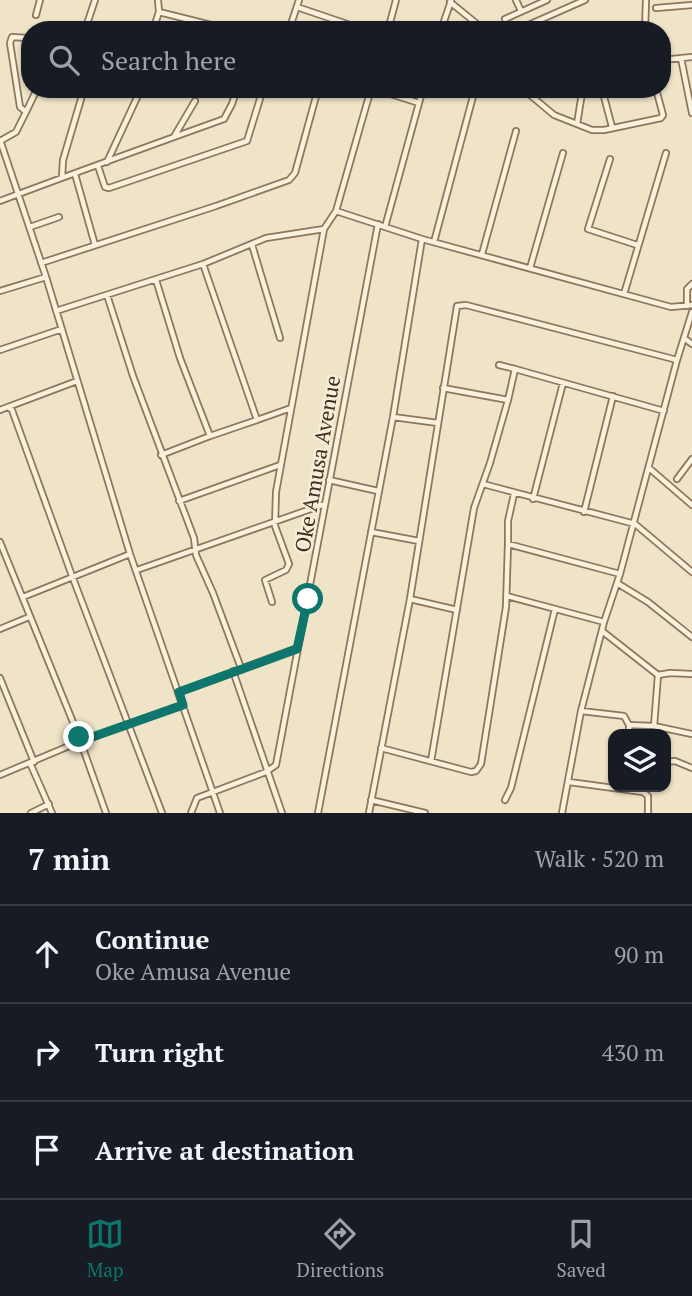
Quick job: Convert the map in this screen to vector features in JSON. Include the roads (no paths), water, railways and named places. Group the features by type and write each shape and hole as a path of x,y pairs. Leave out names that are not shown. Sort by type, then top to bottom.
{"street":[{"path":"36,15 40,0"},
{"path":"88,21 95,0"},
{"path":"156,21 159,12 158,0"},
{"path":"292,21 299,0"},
{"path":"390,21 396,0"},
{"path":"516,0 521,12"},
{"path":"505,19 547,0"},
{"path":"537,21 585,0"},
{"path":"645,21 646,0"},
{"path":"444,21 450,1 474,21"},
{"path":"656,8 692,5"},
{"path":"297,7 339,21"},
{"path":"159,12 194,21"},
{"path":"21,38 12,37 10,43 20,107 26,112"},
{"path":"671,59 692,57"},
{"path":"681,58 692,113"},
{"path":"33,98 16,132 1,143 46,277 131,554 220,813"},
{"path":"62,177 63,160 81,98"},
{"path":"107,162 137,98"},
{"path":"0,201 174,135 224,119 233,98"},
{"path":"98,166 106,187 110,188 247,141 260,98"},
{"path":"41,263 289,180 295,173 315,98"},
{"path":"272,602 265,580 286,570 289,564 274,520 280,465 324,229 336,211 370,98"},
{"path":"403,98 419,103"},
{"path":"385,227 420,98"},
{"path":"434,242 473,98"},
{"path":"534,98 550,112 596,131 661,118 663,115 658,98"},
{"path":"577,124 582,98"},
{"path":"604,98 612,127"},
{"path":"174,135 195,101"},
{"path":"482,254 516,131"},
{"path":"530,268 563,153"},
{"path":"624,294 666,153"},
{"path":"610,159 588,229 637,245"},
{"path":"75,174 95,245"},
{"path":"336,211 422,239 671,307 689,306 687,289 692,284"},
{"path":"30,227 59,217"},
{"name":"Oke Amusa Avenue","path":"266,772 276,765 378,224"},
{"path":"56,311 156,281 272,236 324,229"},
{"path":"318,813 393,417 422,239"},
{"path":"252,245 280,338"},
{"path":"203,264 257,419"},
{"path":"0,291 46,277"},
{"path":"156,281 180,358 210,436"},
{"path":"107,295 161,455 241,668"},
{"path":"369,813 410,598 459,304 677,360"},
{"path":"562,813 581,710 692,312"},
{"path":"0,350 62,328"},
{"path":"684,338 692,344"},
{"path":"499,365 664,411"},
{"path":"431,761 474,508 515,369"},
{"path":"0,410 77,382"},
{"path":"533,499 563,383"},
{"path":"443,388 508,400"},
{"path":"584,512 613,396"},
{"path":"8,407 12,410 162,813"},
{"path":"161,455 291,408"},
{"path":"393,417 438,423"},
{"path":"677,479 692,459"},
{"path":"179,501 280,465"},
{"path":"649,468 692,505"},
{"path":"329,480 378,491"},
{"path":"483,484 635,524 692,572"},
{"path":"381,748 471,772 476,771 481,764 507,596 508,521 514,494"},
{"path":"137,570 325,504"},
{"path":"371,532 419,541"},
{"path":"0,542 81,741 107,813"},
{"path":"508,544 620,574"},
{"path":"23,597 131,554"},
{"path":"617,583 648,602 692,637"},
{"path":"507,596 604,622"},
{"path":"410,598 457,610"},
{"path":"505,800 511,788 555,609"},
{"path":"0,629 29,617"},
{"path":"602,631 658,675 692,674"},
{"path":"179,692 297,649"},
{"path":"233,671 282,813"},
{"path":"654,726 658,675"},
{"path":"0,678 52,813"},
{"path":"0,775 81,741 183,705"},
{"path":"581,710 624,716 629,729"},
{"path":"629,725 654,726 692,734"},
{"path":"671,762 692,768"},
{"path":"191,813 198,798 266,772"},
{"path":"569,782 608,786"},
{"path":"642,792 646,793 648,813"},
{"path":"371,800 425,813"},
{"path":"31,813 49,804"}]}
